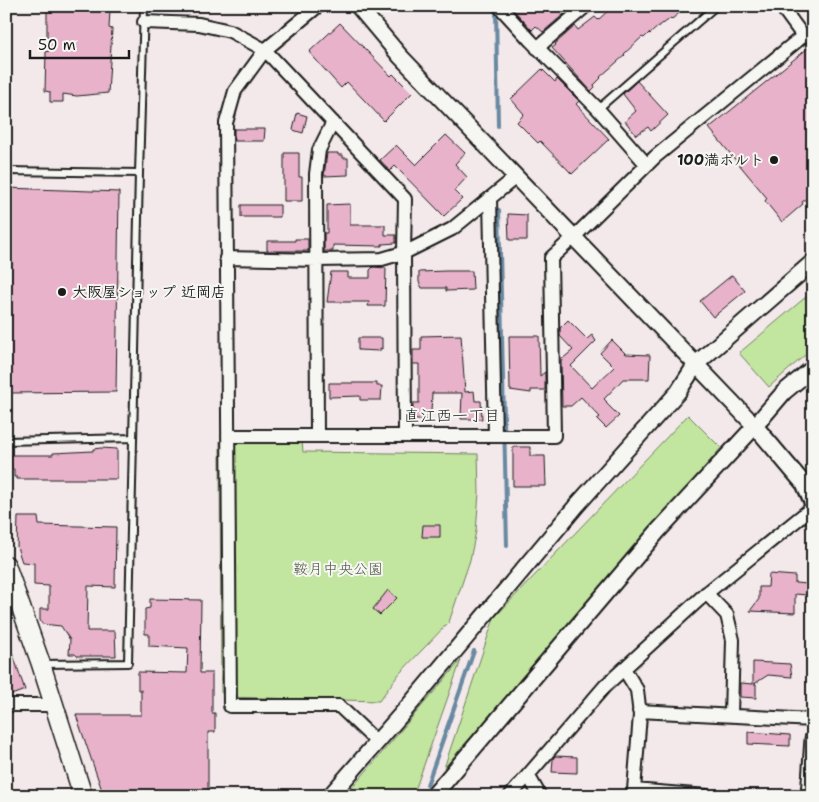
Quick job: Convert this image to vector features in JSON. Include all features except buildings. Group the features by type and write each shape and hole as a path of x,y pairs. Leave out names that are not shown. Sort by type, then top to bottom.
{"main road":[{"path":"6,565 41,664 83,796"}],"street":[{"path":"318,6 265,50 235,91 226,123 230,706 339,706 377,742"},
{"path":"358,6 400,56 755,426 804,484 813,505 706,593 605,686 510,796"},
{"path":"537,48 586,6"},
{"path":"228,436 554,436 551,258 647,165 803,36 781,6"},
{"path":"500,8 598,110 647,165"},
{"path":"144,22 199,24 230,31 265,50 405,199 405,436"},
{"path":"318,436 316,174 318,150 333,122"},
{"path":"226,258 382,259 404,252 452,229 516,177"},
{"path":"490,198 495,436"},
{"path":"330,796 577,505 678,392 696,364 813,262"},
{"path":"433,796 658,531 784,392 813,368"},
{"path":"706,593 727,615 733,640 731,715"},
{"path":"624,669 637,690 640,711 634,793 707,796"},
{"path":"6,705 53,705"},
{"path":"640,711 813,720"},
{"path":"809,796 813,739"},
{"path":"528,775 540,796"}],"lane":[{"path":"41,664 128,663 138,173 144,6"},
{"path":"598,110 716,6"},
{"path":"6,171 138,173"},
{"path":"6,440 132,438"}],"green space":[{"path":"813,291 813,348 769,387 739,353"},
{"path":"688,415 721,448 444,768 494,618"},
{"name":"鞍月中央公園","path":"220,441 302,441 303,452 478,454 479,493 476,531 470,560 449,622 399,674 379,701 225,697 221,692"},
{"path":"461,660 413,796 345,796"}],"waterway":[{"path":"496,9 498,126"},
{"path":"499,210 507,546"},
{"path":"427,785 474,651"}],"place":[{"name":"100満ボルト","path":"774,160"},
{"name":"大阪屋ショップ 近岡店","path":"62,292"}],"district":[{"name":"直江西一丁目","path":"452,415"}]}
